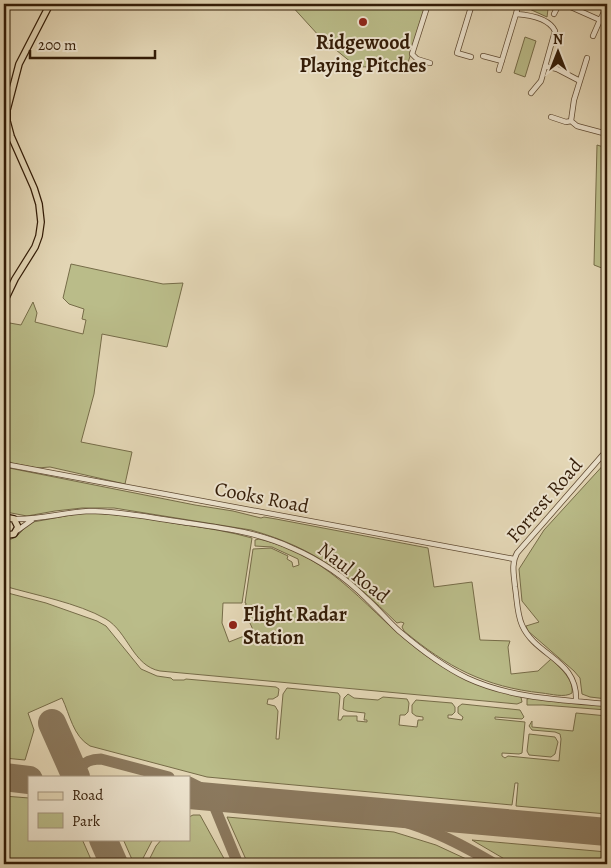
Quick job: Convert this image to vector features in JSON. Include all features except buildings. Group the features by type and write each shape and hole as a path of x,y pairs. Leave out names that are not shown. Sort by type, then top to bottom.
{"main road":[{"path":"4,302 35,247 41,222 39,204 11,136 5,115 19,64 50,4"},
{"path":"5,536 16,532 18,527 8,518"}],"street":[{"path":"428,4 412,54 417,59 430,63"},
{"path":"455,59 472,4"},
{"path":"554,14 558,4"},
{"path":"564,4 600,20"},
{"path":"499,70 518,6"},
{"path":"593,36 607,6"},
{"path":"516,14 537,17 553,26 555,31 541,81 531,93"},
{"path":"457,53 471,57"},
{"path":"484,56 502,61"},
{"path":"587,58 574,100 572,121 576,126 607,134"},
{"path":"545,66 557,69 580,80"},
{"path":"551,117 566,122 572,121"},
{"name":"Forrest Road","path":"576,701 576,684 569,673 533,640 522,626 513,569 514,559 607,450"},
{"name":"Cooks Road","path":"4,464 514,559"},
{"name":"Naul Road","path":"8,518 33,519 74,512 114,512 255,535 273,540 316,560 334,571 366,598 414,644 445,666 468,678 510,692 607,704"},
{"name":"Naul Road","path":"16,532 33,519"}],"green space":[{"name":"Ridgewood Playing Pitches","path":"290,4 426,4 407,66 357,67 320,37"},
{"path":"525,4 554,4 548,9 547,17 525,7"},
{"path":"525,37 536,41 525,77 514,73"},
{"path":"597,145 607,148 607,270 594,265"},
{"path":"71,264 163,284 183,283 167,347 102,334 94,394 81,442 132,452 125,484 50,467 37,468 11,463 8,459 4,462 4,322 21,325 33,302 37,313 35,322 83,334 86,320 82,319 84,309 69,304 63,298"},
{"path":"607,461 607,699 582,694 580,678 574,671 528,631 526,626 539,622 522,601 519,569 544,530"},
{"path":"4,467 261,518 276,519 428,548 434,587 472,582 480,640 510,641 508,647 511,674 538,671 551,659 569,678 572,693 558,695 502,686 452,665 404,631 402,627 404,623 397,623 363,591 331,566 295,546 251,530 114,508 82,508 27,516 6,512 4,511"},
{"path":"82,513 146,519 219,530 252,538 242,603 223,603 222,623 229,642 254,632 245,612 253,549 271,548 288,556 287,559 292,562 293,567 299,565 298,559 272,547 255,546 255,540 259,539 286,547 330,573 404,639 437,663 470,680 519,696 522,702 517,704 160,671 151,668 143,663 120,632 106,619 83,608 4,586 4,542 16,537 33,522"},
{"path":"4,592 46,603 97,621 106,626 141,669 157,676 173,680 186,679 276,687 279,689 278,696 268,699 267,704 275,706 278,711 276,739 279,739 283,694 287,688 338,693 340,696 338,720 341,720 343,716 357,716 357,721 367,722 367,720 364,720 365,713 343,709 344,698 348,694 354,698 378,700 383,697 407,699 409,703 408,712 405,715 400,715 399,725 417,727 418,720 423,720 423,717 412,713 412,705 416,700 452,703 455,707 455,712 452,715 448,715 448,718 462,720 463,717 458,713 458,707 462,704 520,710 524,717 522,719 495,717 495,719 525,722 522,753 502,753 502,756 505,758 508,756 559,761 560,734 532,730 529,726 532,721 532,727 573,731 576,713 607,716 607,814 516,806 518,783 515,783 512,805 207,777 90,746 84,742 76,731 62,698 28,713 34,730 25,760 4,758"},
{"path":"527,699 607,706 607,710 527,705"},
{"path":"529,734 555,737 558,742 555,754 551,757 529,755 527,751"},
{"path":"4,796 28,798 28,840 82,840 93,864 4,864"},
{"path":"200,815 227,864 147,864 161,840 190,840 190,816"},
{"path":"227,817 394,832 436,845 477,864 248,864"},
{"path":"123,840 152,840 140,864 134,864"},
{"path":"472,840 607,852 607,864 513,864"}],"taxiway":[{"path":"78,776 85,763 101,759 165,776"},
{"path":"190,782 203,789 213,803 238,864"},
{"path":"343,809 413,825 450,840 495,864"}],"runway":[{"path":"52,723 76,776"},
{"path":"4,777 28,780"},
{"path":"190,795 607,832"},
{"path":"103,840 114,864"}],"place":[{"name":"Ridgewood Playing Pitches","path":"363,22"},
{"name":"Flight Radar Station","path":"233,625"}]}
